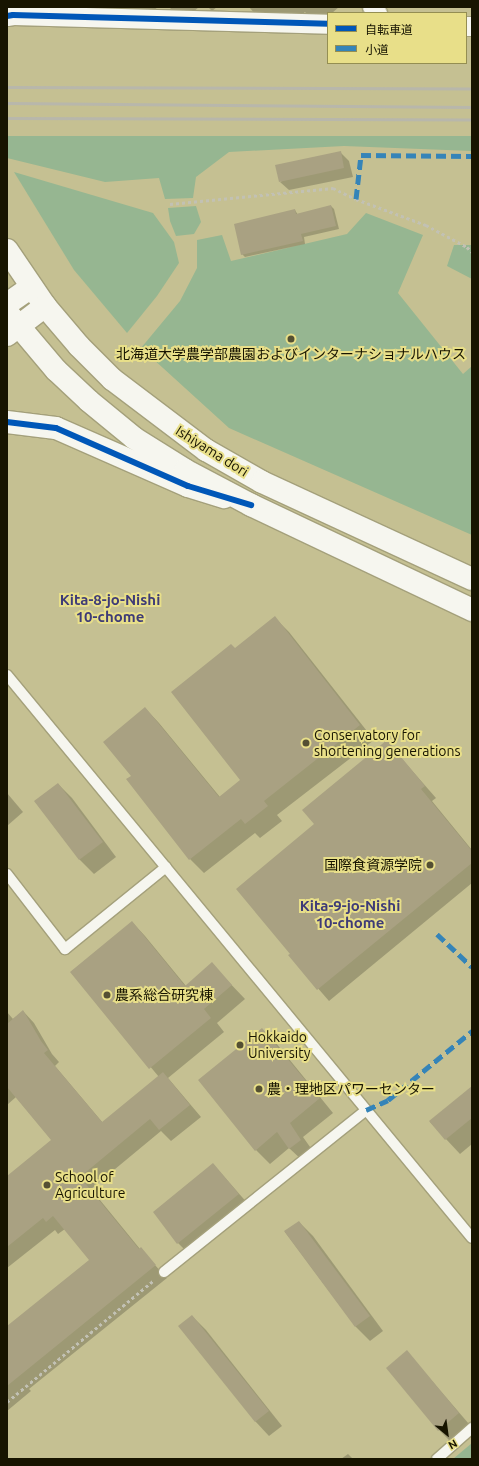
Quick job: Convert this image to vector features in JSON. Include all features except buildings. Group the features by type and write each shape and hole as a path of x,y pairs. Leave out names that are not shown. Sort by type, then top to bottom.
{"main road":[{"name":"Ishiyama dori","path":"7,250 45,306 79,346 112,379 206,450 262,482 472,579"},
{"path":"7,304 31,287"},
{"path":"11,324 45,306"},
{"name":"Ishiyama dori","path":"11,324 89,401 134,438 185,470 250,505 472,610"},
{"path":"7,422 56,428 188,486 250,505"}],"street":[{"path":"7,16 327,24"}],"lane":[{"path":"7,675 472,1238"},
{"path":"7,874 66,949 166,867"},
{"path":"164,1272 366,1110"},
{"path":"438,1459 472,1428"}],"path":[{"path":"170,204 333,188 356,199 426,226 467,247 472,252"},
{"path":"7,1402 164,1272"}],"green space":[{"path":"7,136 472,136 472,151 344,146 229,152 196,177 193,198 165,199 159,178 105,182 7,158"},
{"path":"14,172 153,213 174,242 179,263 157,296 127,333 74,270"},
{"path":"196,206 201,222 194,234 176,236 170,221 168,208"},
{"path":"366,213 423,235 398,293 463,374 472,366 472,535 229,428 141,348 180,301 197,268 197,240 222,235 231,261 347,234"},
{"path":"454,245 472,245 472,279 447,266"},
{"path":"472,1443 472,1459 453,1459"}],"railway":[{"path":"7,87 472,89"},
{"path":"7,103 472,107"},
{"path":"7,118 472,120"}],"marked path":[{"path":"356,199 361,155 472,156"},
{"path":"437,934 472,967"},
{"path":"366,1110 388,1100 472,1031"}],"cycle path":[{"path":"7,16 327,24"},
{"path":"7,422 56,428 188,486 251,505"}],"place":[{"name":"北海道大学農学部農園およびインターナショナルハウス","path":"291,339"},
{"name":"Conservatory for shortening generations","path":"306,743"},
{"name":"国際食資源学院","path":"430,865"},
{"name":"農系総合研究棟","path":"107,995"},
{"name":"Hokkaido University","path":"240,1045"},
{"name":"農・理地区パワーセンター","path":"259,1089"},
{"name":"School of Agriculture","path":"47,1185"}],"district":[{"name":"Kita-8-jo-Nishi 10-chome","path":"110,608"},
{"name":"Kita-9-jo-Nishi 10-chome","path":"350,914"}]}
